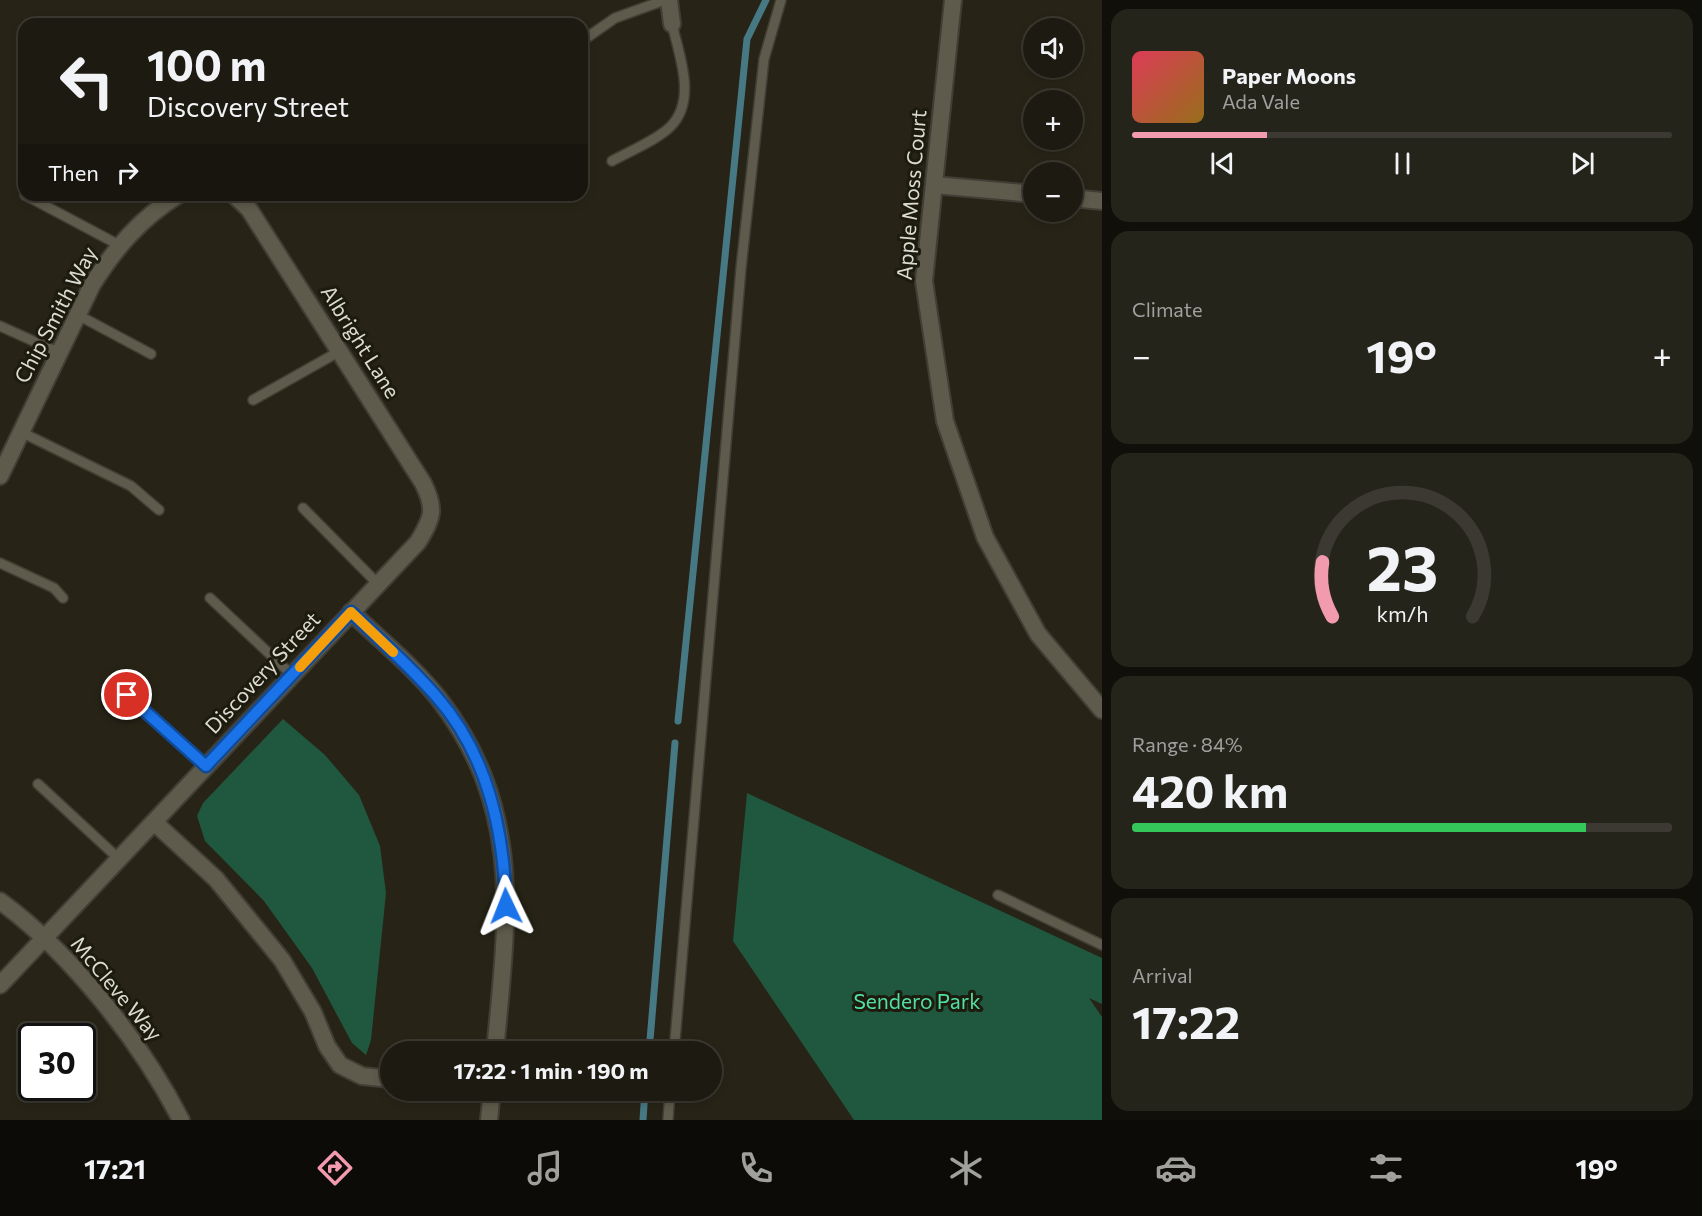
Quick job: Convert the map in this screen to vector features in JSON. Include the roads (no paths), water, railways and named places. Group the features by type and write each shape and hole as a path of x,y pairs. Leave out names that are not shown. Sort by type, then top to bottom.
{"street":[{"path":"667,0 672,24"},
{"name":"Apple Moss Court","path":"953,0 924,281 945,421 990,547 1038,634 1102,710"},
{"path":"934,185 1023,193"},
{"path":"1083,199 1102,201"},
{"name":"Chip Smith Way","path":"2,469 98,276 119,245 167,201"},
{"name":"Albright Lane","path":"241,201 249,208 423,483 432,501 431,521"},
{"name":"Discovery Street","path":"0,985 418,542 431,521"},
{"path":"351,612 438,698 473,752 497,812 505,868 507,925 496,1041"},
{"path":"154,822 216,879 282,960 313,1012 327,1046 340,1065 362,1076 380,1078"},
{"name":"McCleve Way","path":"0,901 43,939 120,1023 150,1065 181,1120"},
{"path":"489,1120 491,1101"}],"lane":[{"path":"588,37 615,18 667,0"},
{"path":"675,1041 741,268 764,59 781,0"},
{"path":"612,162 671,126 683,106 685,82 672,24"},
{"path":"36,201 119,245"},
{"path":"78,315 152,354"},
{"path":"0,326 60,353"},
{"path":"253,400 339,351"},
{"path":"21,432 131,486 159,510"},
{"path":"303,508 378,584"},
{"path":"0,563 54,588 63,598"},
{"path":"210,598 292,675"},
{"path":"127,695 206,766"},
{"path":"38,784 119,859"},
{"path":"998,895 1102,945"},
{"path":"668,1120 669,1101"}],"waterway":[{"path":"678,721 747,39 766,0"},
{"path":"650,1041 675,743"},
{"path":"643,1120 644,1101"}],"park label":[{"name":"Sendero Park","path":"917,1002"}]}
